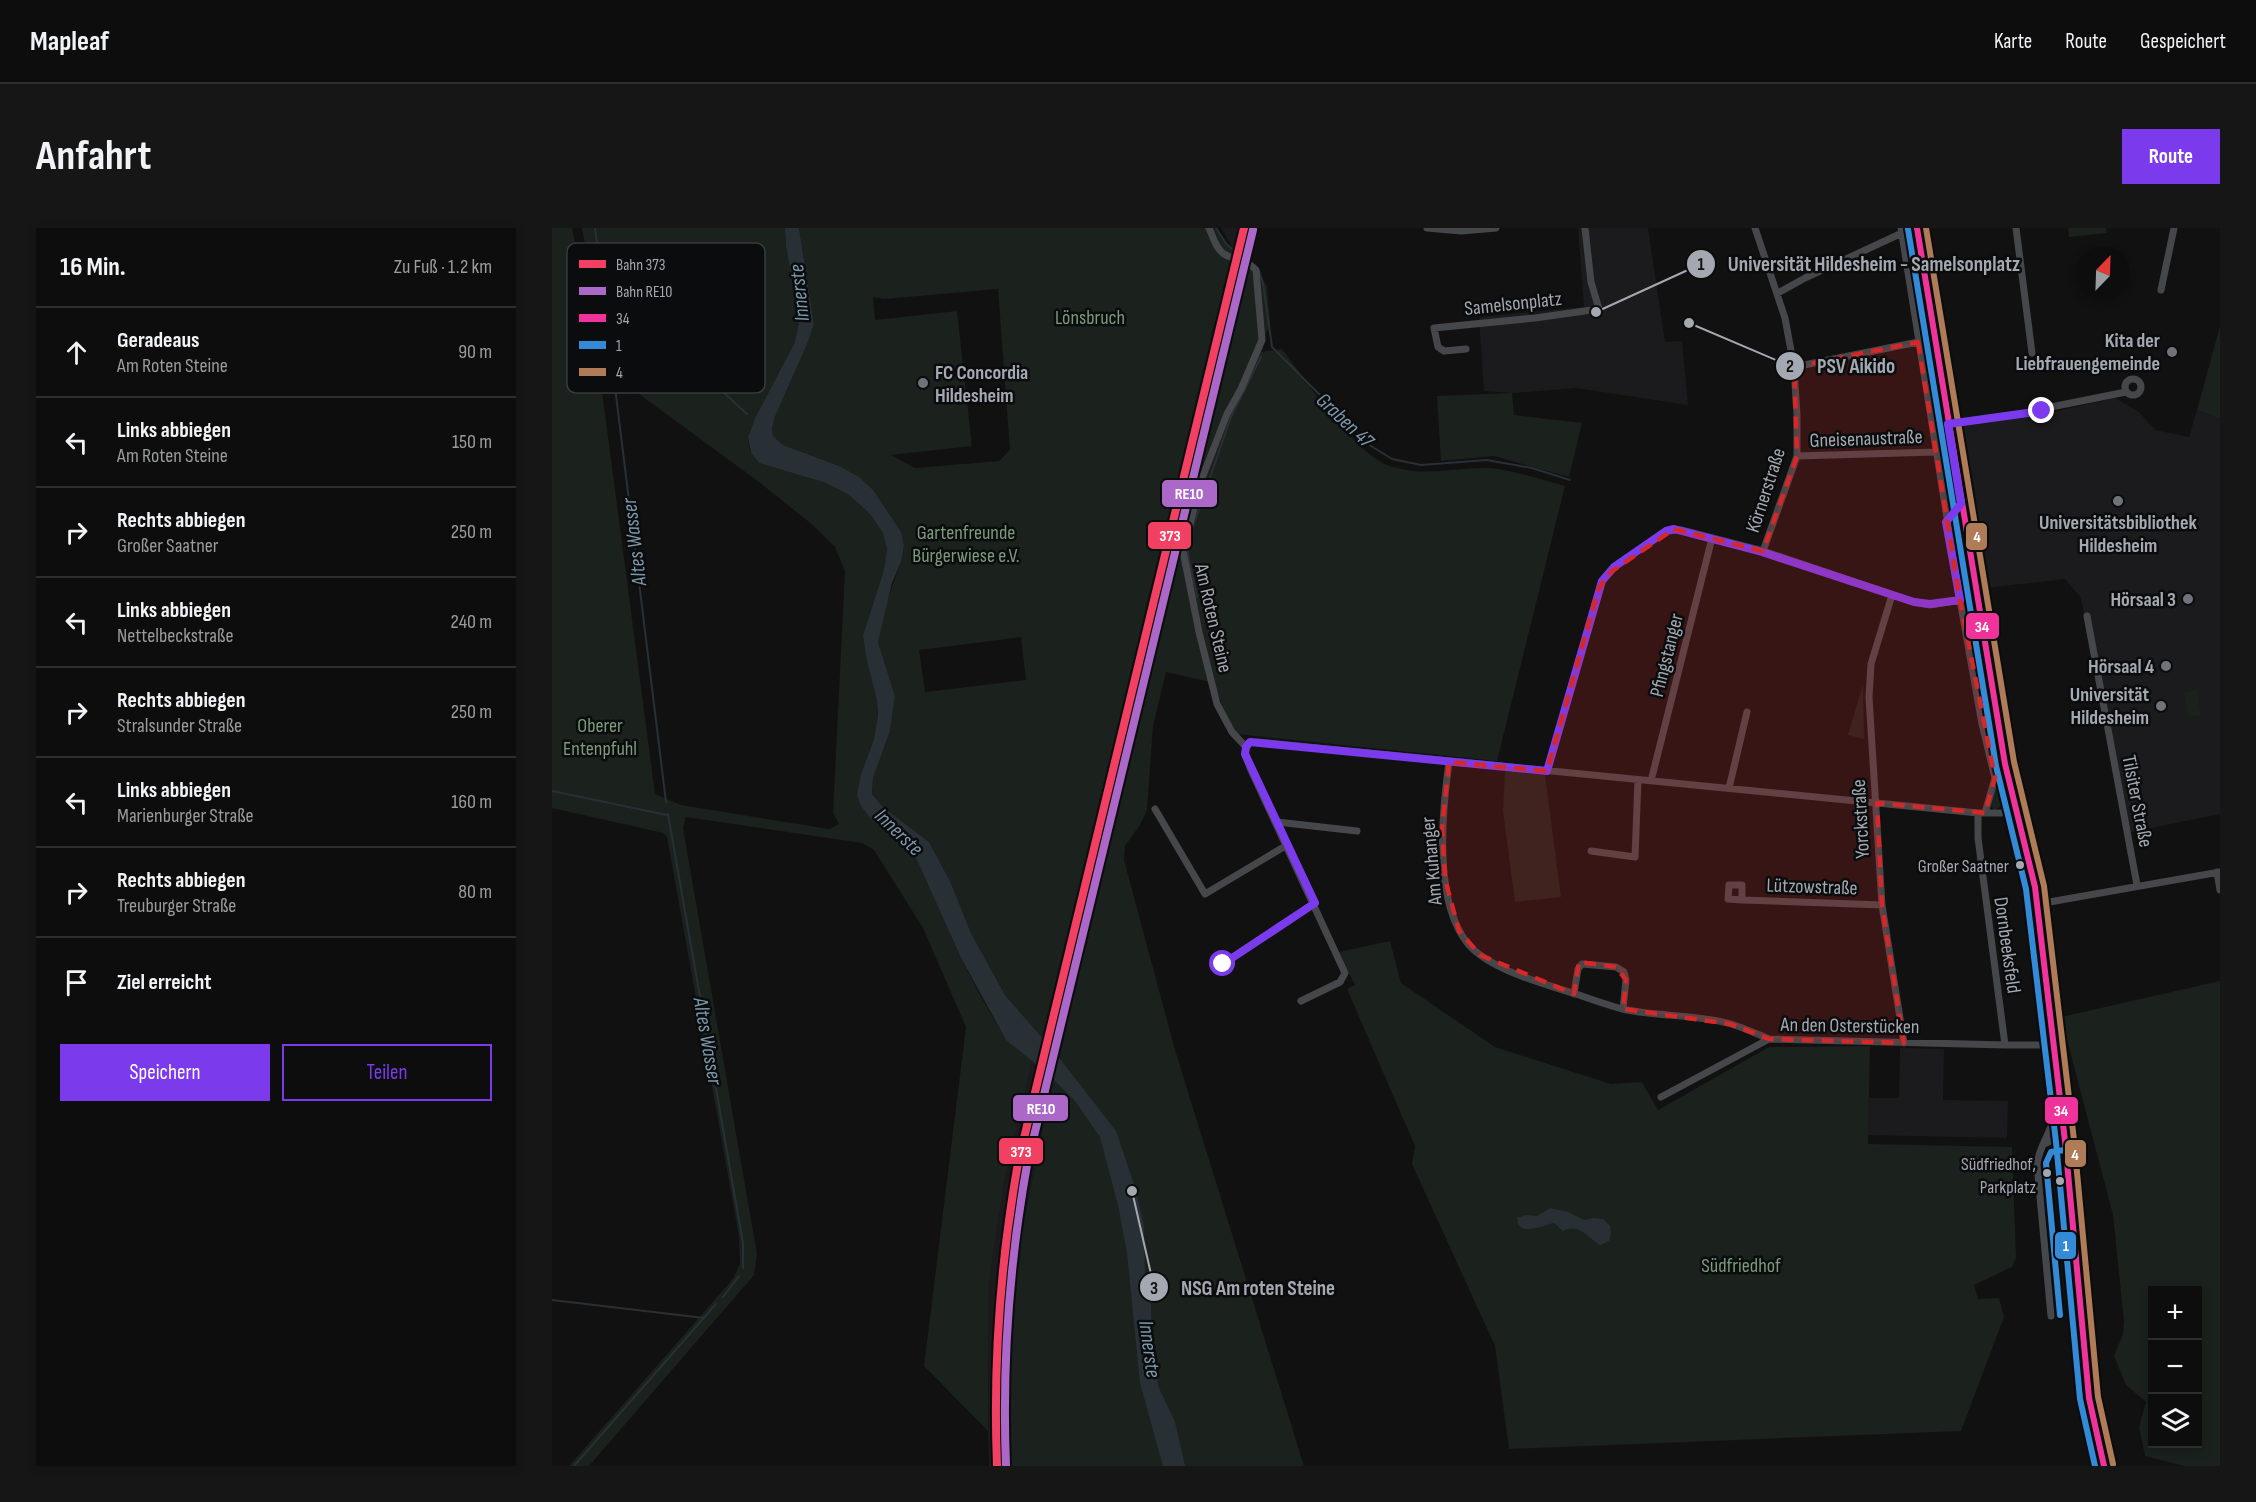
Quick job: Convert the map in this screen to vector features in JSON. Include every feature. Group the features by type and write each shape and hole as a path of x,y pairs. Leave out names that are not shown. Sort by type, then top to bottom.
{"main road":[{"path":"1917,228 2003,753 2038,904 2052,1043 2065,1140 2089,1398 2104,1466"}],"street":[{"name":"Am Roten Steine","path":"1209,228 1218,248 1224,255 1247,262 1256,270 1262,340 1241,389 1227,414 1201,482 1185,539 1184,560 1217,704 1232,732 1246,747 1245,754 1345,973 1340,982 1301,1001"},
{"path":"1427,228 1461,231 1496,228"},
{"name":"Samelsonplatz","path":"1466,349 1444,351 1438,347 1434,328 1599,309 1590,282 1585,228"},
{"name":"Körnerstraße","path":"1755,228 1785,318 1794,367 1797,416 1797,456 1762,552"},
{"path":"2016,228 2032,353"},
{"path":"2162,290 2174,228"},
{"path":"1778,293 1902,231"},
{"name":"Dornbeeksfeld","path":"1902,231 1946,522 1982,724 1995,778 1981,813 1978,838 2005,1045"},
{"path":"1794,367 1918,342"},
{"path":"1948,424 2047,410 2051,407 2126,392"},
{"name":"Gneisenaustraße","path":"1797,456 1936,452"},
{"path":"1946,522 1961,504"},
{"path":"1547,771 1602,581 1614,567 1666,531 1674,529 1762,552 1914,602 1930,604 1960,600"},
{"name":"Pfingstanger","path":"1651,781 1712,538"},
{"name":"Yorckstraße","path":"1892,595 1871,664 1869,697 1877,803 1881,905 1904,1043"},
{"name":"Tilsiter Straße","path":"2087,616 2137,885"},
{"path":"1729,788 1748,712"},
{"path":"1246,747 1250,742 1258,742 1981,813 2002,813 2015,809"},
{"name":"Am Kuhanger","path":"1449,762 1443,806 1442,842 1445,879 1453,916 1459,931 1480,955 1542,984 1623,1009 1730,1024 1769,1039"},
{"path":"1591,851 1635,856 1638,780"},
{"path":"1155,809 1205,894 1287,845"},
{"path":"1277,822 1357,831"},
{"path":"2038,904 2218,872 2220,890"},
{"name":"Lützowstraße","path":"1742,900 1881,905"},
{"path":"1223,964 1315,903"},
{"path":"1574,994 1578,969 1582,964 1616,967 1624,972 1626,980 1623,1009"},
{"name":"An den Osterstücken","path":"1660,1097 1769,1039 2005,1045 2052,1043"},
{"path":"2050,1316 2037,1164 2053,1118 2058,1090"},
{"path":"2044,1144 2053,1140 2065,1140"}],"highlighted area":[{"path":"1918,342 1960,600 1995,778 1985,813 1877,803 1882,905 1904,1043 1769,1039 1730,1024 1623,1009 1626,980 1616,967 1579,962 1574,994 1480,955 1459,931 1445,879 1442,828 1449,762 1547,771 1598,590 1608,574 1674,529 1763,551 1797,456 1794,367"}],"shaded area":[{"path":"1221,228 1256,228 1053,1078 1018,1251 1002,1443 1005,1466 989,1466 989,1282 1004,1183 1024,1088 1234,250"},
{"path":"1578,228 1648,228 1665,342 1682,341 1688,405 1576,388 1513,393 1484,391 1479,317 1584,307"},
{"name":"Universität Hildesheim","path":"2115,398 2139,412 2155,430 2189,437 2197,410 2220,419 2220,814 2127,833 2081,598 2065,579 1987,588 1954,425 2044,414"},
{"path":"1900,1048 1944,1049 1943,1100 2008,1101 2007,1138 1868,1135 1869,1098 1899,1098"}],"green space":[{"name":"Oberer Entenpfuhl","path":"552,228 572,228 575,243 567,243 567,393 602,393 655,794 681,805 829,829 839,824 833,813 845,571 835,547 814,526 759,482 638,393 765,393 765,243 585,243 582,228 785,228 799,322 795,342 748,436 750,452 759,463 826,483 849,495 870,514 883,533 887,549 884,570 863,635 878,715 874,739 861,774 871,819 916,858 980,995 1006,1040 1032,1060 1004,1183 989,1282 988,1431 924,1366 966,1027 923,928 874,850 862,843 686,817 683,828 757,1254 754,1275 589,1466 569,1466 733,1279 740,1264 739,1236 667,837 663,833 552,808"},
{"path":"799,228 1216,228 1226,242 1255,265 1267,287 1270,323 1260,352 1282,349 1346,432 1376,459 1390,466 1414,471 1493,468 1565,486 1497,761 1237,734 1225,713 1214,683 1166,672 1153,726 1147,810 1140,825 1125,846 1124,860 1175,1050 1304,1466 1005,1466 1002,1443 1018,1251 1053,1078 1055,1081 1061,1060 1005,995 971,933 950,881 929,842 883,807 872,794 873,778 890,731 895,696 878,642 885,607 901,562 904,546 839,466 783,445 773,436 774,419 814,324","holes":["998,289 1010,450 999,461 915,468 891,455 972,446 957,311 875,320 873,297 884,299","1021,637 1026,680 925,692 919,650"]},
{"path":"2068,228 2106,228 2107,233 2069,237"},
{"path":"2220,326 2220,419 2197,410"},
{"path":"1512,393 1514,415 1582,423 1569,477 1494,456 1441,461 1437,396"},
{"path":"1957,515 1965,569 1959,570 1952,523"},
{"path":"1964,576 2002,795 2002,806 1994,810 1990,805 1994,792 1960,578"},
{"path":"1863,684 1864,739 1848,735"},
{"path":"2197,690 2201,715 2188,717 2184,692"},
{"path":"1505,771 1545,775 1561,897 1515,902 1503,811"},
{"name":"Südfriedhof","path":"1390,941 1401,983 1495,1047 1611,1084 1642,1082 1658,1110 1769,1047 1870,1046 1868,1144 2012,1147 2016,1258 2012,1267 1974,1285 1978,1299 1999,1298 2004,1317 1961,1431 1509,1449 1495,1346 1412,1164 1415,1146 1347,989 1355,985 1339,952"},
{"path":"2220,981 2220,1466 2184,1466 2145,1456 2139,1427 2146,1402 2126,1385 2114,1356 2123,1334 2124,1321 2113,1215 2061,1017"}],"water":[{"name":"Innerste","path":"785,228 799,228 814,324 774,419 773,436 783,445 839,466 859,477 873,490 901,532 904,546 901,562 892,583 878,642 895,696 890,731 873,778 872,794 883,807 929,842 950,881 971,933 1005,995 1057,1055 1116,1131 1135,1187 1144,1226 1145,1278 1151,1299 1151,1325 1158,1386 1175,1422 1185,1466 1163,1466 1140,1383 1127,1253 1118,1205 1100,1137 1075,1101 1048,1074 1006,1040 961,958 916,858 871,819 861,806 857,795 861,774 874,739 878,715 863,635 884,570 887,549 883,533 870,514 849,495 826,483 759,463 751,453 748,437 755,418 795,342 799,322"},
{"path":"1550,1208 1568,1212 1584,1220 1603,1219 1610,1226 1609,1241 1600,1245 1583,1232 1574,1229 1563,1231 1554,1223 1532,1229 1526,1229 1518,1224 1517,1218 1526,1215 1537,1216"}],"waterway":[{"name":"Altes Wasser","path":"595,228 597,243"},
{"name":"Graben 47","path":"1216,228 1227,245 1244,258"},
{"name":"Graben 47","path":"1259,271 1263,283 1272,347 1371,446 1392,459 1421,465 1487,460 1532,468 1570,480"},
{"path":"1190,535 1231,417 1261,357"},
{"name":"Altes Wasser","path":"616,393 666,802"},
{"name":"Altes Wasser","path":"724,393 747,414"},
{"path":"1188,542 1188,555 1197,597"},
{"path":"552,791 667,815"},
{"name":"Altes Wasser","path":"668,814 743,1243 743,1268"},
{"name":"Altes Wasser","path":"723,1297 739,1276"},
{"path":"552,1300 704,1318"},
{"name":"Altes Wasser","path":"574,1466 716,1304"}],"rail line":[{"name":"373","path":"997,1466 996,1390 999,1314 1018,1163 1244,228"},
{"name":"RE10","path":"1006,1466 1005,1390 1008,1315 1027,1165 1253,230"}],"transit line":[{"name":"34","path":"1917,228 2005,764 2035,887 2065,1141 2089,1398 2104,1466"},
{"name":"4","path":"1926,228 2014,762 2044,886 2074,1140 2098,1397 2113,1464"},
{"name":"1","path":"1908,229 1996,766 2026,889 2056,1142 2080,1399 2095,1466"},
{"name":"1","path":"2060,1315 2046,1163 2051,1152 2065,1150"}],"place":[{"name":"Universität Hildesheim - Samelsonplatz","path":"1596,312"},
{"name":"PSV Aikido","path":"1689,323"},
{"name":"Kita der Liebfrauengemeinde","path":"2172,352"},
{"name":"FC Concordia Hildesheim","path":"923,383"},
{"name":"Universitätsbibliothek Hildesheim","path":"2118,501"},
{"name":"Hörsaal 3","path":"2188,599"},
{"name":"Hörsaal 4","path":"2166,666"},
{"name":"Universität Hildesheim","path":"2161,706"},
{"name":"Großer Saatner","path":"2020,865"},
{"name":"Südfriedhof, Parkplatz","path":"2047,1173"},
{"name":"NSG Am roten Steine","path":"1132,1191"}],"route":[{"path":"1223,964 1315,903 1250,768 1245,754 1250,742 1547,771 1602,581 1614,567 1666,531 1674,529 1762,552 1914,602 1930,604 1960,600 1946,522 1961,504 1948,424 2042,411"}],"park label":[{"name":"Lönsbruch","path":"1090,317"},
{"name":"Gartenfreunde Bürgerwiese e.V.","path":"966,544"}]}
